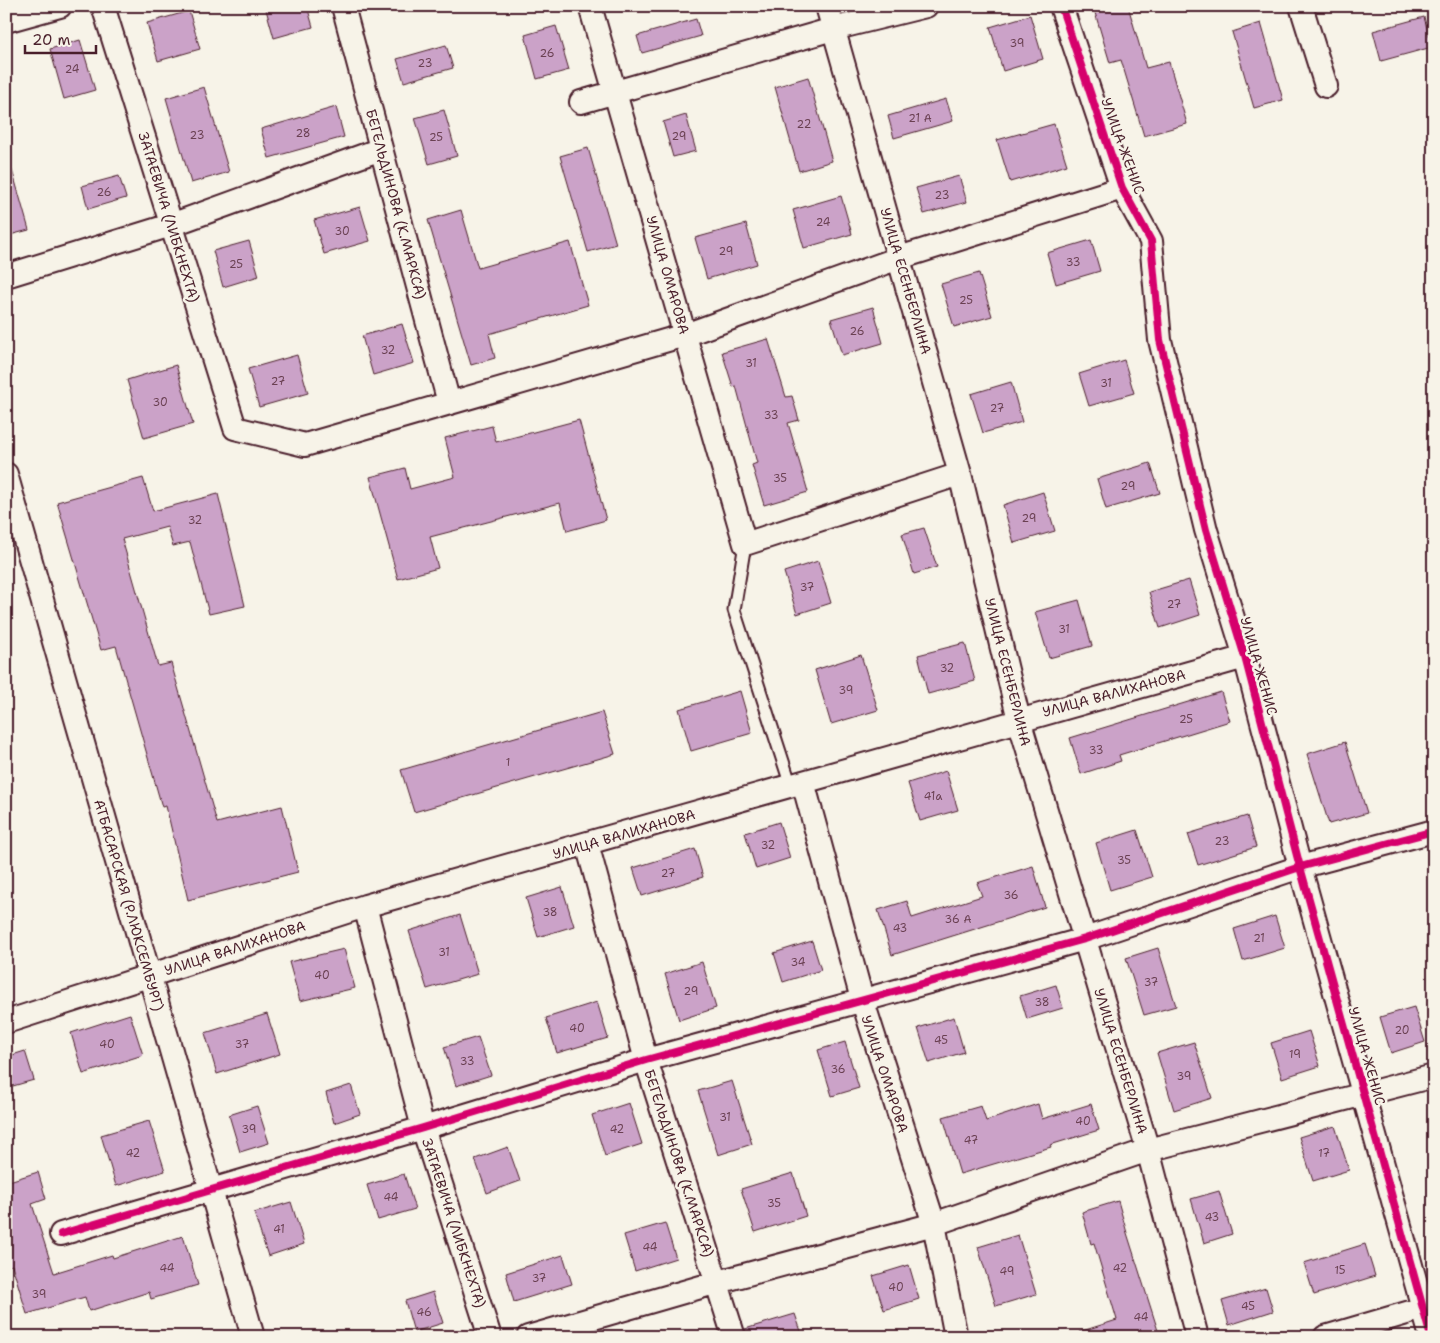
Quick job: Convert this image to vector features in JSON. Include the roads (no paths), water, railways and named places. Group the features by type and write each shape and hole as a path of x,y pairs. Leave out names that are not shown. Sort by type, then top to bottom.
{"street":[{"path":"6,21 60,6"},
{"name":"ЗАТАЕВИЧА (ЛИБКНЕХТА)","path":"103,6 235,428 306,445 449,403"},
{"name":"БЕГЕЛЬДИНОВА (К.МАРКСА)","path":"343,6 449,403"},
{"name":"УЛИЦА ОМАРОВА","path":"590,6 745,544"},
{"name":"УЛИЦА ЕСЕНБЕРЛИНА","path":"827,6 960,474 1019,720 1148,1150 1197,1337"},
{"path":"580,102 833,30 926,6"},
{"name":"УЛИЦА ЖЕНИС","path":"1061,6 1122,188 1151,241 1160,340 1206,530 1245,657 1300,867 1365,1094 1429,1307 1431,1337"},
{"path":"1302,6 1326,86"},
{"path":"6,276 171,224 381,149"},
{"path":"449,403 685,335 899,258 1122,188"},
{"name":"АТБАСАРСКАЯ (Р.ЛЮКСЕМБУРГ)","path":"6,474 253,1337"},
{"path":"745,544 960,474"},
{"name":"УЛИЦА ВАЛИХАНОВА","path":"6,1022 365,906 1245,657"},
{"name":"УЛИЦА ОМАРОВА","path":"797,784 862,999 934,1224 956,1337"},
{"path":"60,1234 210,1188 423,1128 646,1060 1085,939 1300,867 1434,831"},
{"name":"БЕГЕЛЬДИНОВА (К.МАРКСА)","path":"587,844 646,1060 734,1337"},
{"name":"ЗАТАЕВИЧА (ЛИБКНЕХТА)","path":"365,906 423,1128 490,1337"},
{"path":"528,1337 718,1282 934,1224 1148,1150 1434,1076"},
{"path":"1325,1337 1429,1307"}],"lane":[{"path":"745,544 734,610 797,784"}]}
